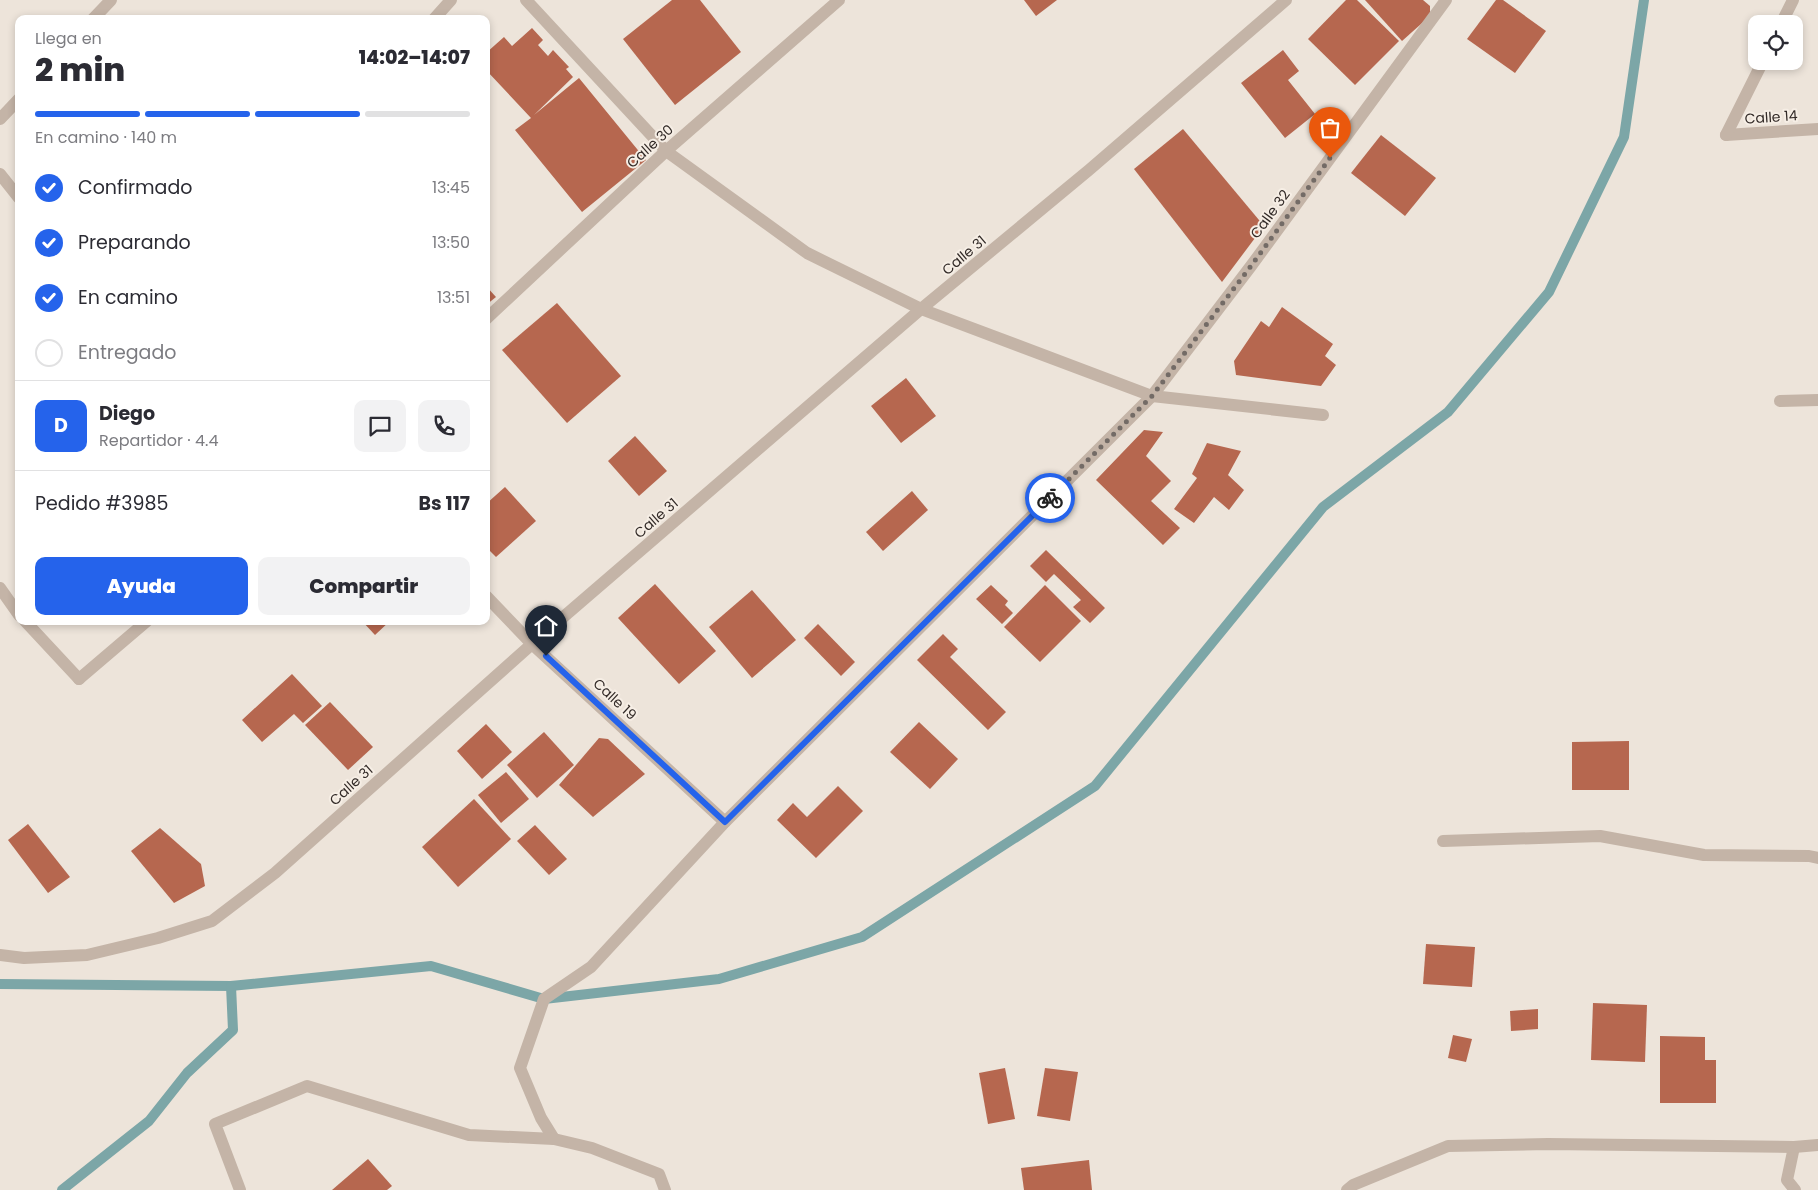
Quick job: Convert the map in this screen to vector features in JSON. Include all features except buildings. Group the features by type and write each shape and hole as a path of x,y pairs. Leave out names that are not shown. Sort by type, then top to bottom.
{"street":[{"path":"97,15 111,0"},
{"path":"438,15 451,0"},
{"path":"526,0 666,150 807,253 922,309 1152,396 1323,415"},
{"name":"Calle 30","path":"490,315 666,150 840,0"},
{"name":"Calle 31","path":"0,955 24,958 87,955 158,938 212,921 275,873 532,644 1286,0"},
{"name":"Calle 32","path":"554,1139 542,1118 520,1068 544,999 591,967 725,822 1152,396 1251,266 1446,0"},
{"path":"1786,15 1793,0"},
{"name":"Calle 14","path":"1758,70 1726,135 1818,129"},
{"path":"0,120 15,103"},
{"path":"0,174 15,193"},
{"path":"1780,400 1818,400"},
{"path":"0,588 15,609"},
{"name":"Calle 19","path":"490,600 532,644 725,822"},
{"path":"29,625 79,679 141,625"},
{"path":"1443,841 1600,836 1704,855 1809,856 1818,858"},
{"path":"240,1190 215,1124 307,1086 469,1135 554,1139 592,1148 659,1174 665,1190"},
{"path":"1347,1190 1353,1185 1448,1146 1548,1144 1794,1147 1818,1145"},
{"path":"1794,1147 1787,1180 1795,1190"}],"waterway":[{"path":"0,984 231,986 431,966 544,999 719,979 862,937 1095,786 1323,507 1448,412 1549,292 1624,137 1644,0"},
{"path":"62,1190 149,1121 187,1073 233,1030 231,986"}],"way so far":[{"path":"1050,498 1152,396 1330,158"}],"route":[{"path":"546,656 725,822 1050,498"}]}
